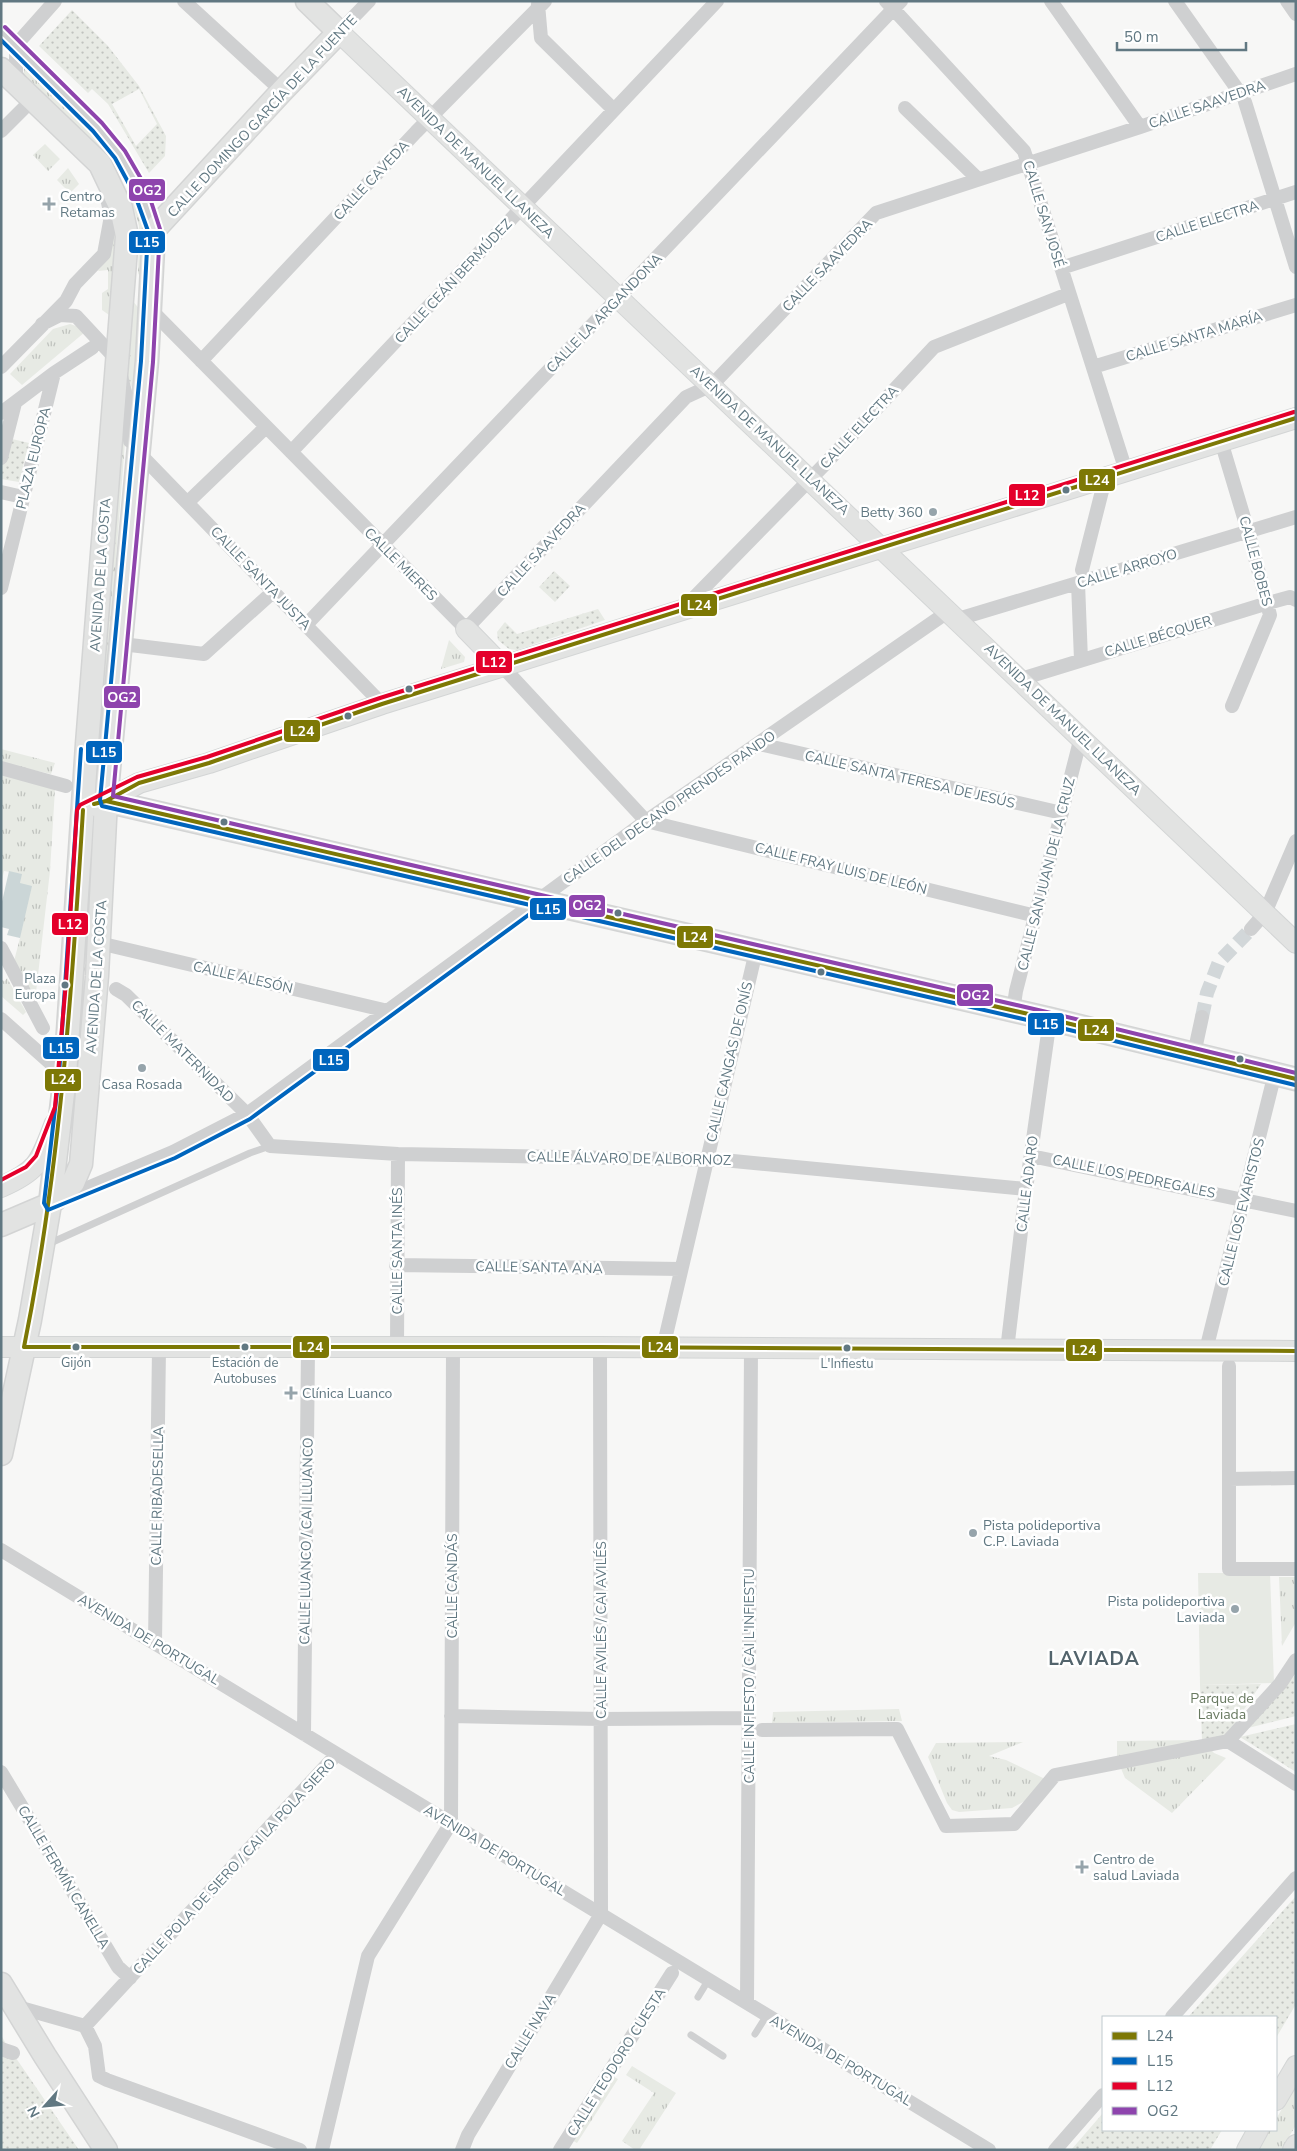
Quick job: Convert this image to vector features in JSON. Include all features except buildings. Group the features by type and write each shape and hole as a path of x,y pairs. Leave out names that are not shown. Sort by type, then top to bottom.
{"main road":[{"name":"AVENIDA DE MANUEL LLANEZA","path":"307,1 339,32"},
{"name":"CALLE DOMINGO GARCÍA DE LA FUENTE","path":"154,230 282,90 339,32"},
{"name":"AVENIDA DE LA COSTA","path":"1,69 100,164 121,208 127,236 83,810 65,1076 59,1112 50,1204"},
{"name":"AVENIDA DE LA COSTA","path":"50,1204 73,1183 81,1164 99,943 106,801 113,746 152,311 154,230"},
{"path":"127,236 133,284 141,298 152,311"},
{"path":"83,810 94,804 106,801 756,950 1285,1076"},
{"path":"1,1225 50,1204"},
{"path":"1,1454 24,1347 50,1204"},
{"path":"1,1984 106,2150"}],"street":[{"path":"1,131 32,100 16,74 16,45 55,1"},
{"path":"184,1 282,90"},
{"name":"CALLE DOMINGO GARCÍA DE LA FUENTE","path":"339,32 369,1"},
{"name":"CALLE CEÁN BERMÚDEZ","path":"291,452 717,1"},
{"path":"1051,1 1140,127"},
{"path":"1175,1 1242,97 1296,267"},
{"path":"1287,1 1296,14"},
{"path":"540,3 541,38 614,110"},
{"name":"CALLE CAVEDA","path":"200,361 540,3"},
{"name":"CALLE SAN JOSÉ","path":"893,4 1024,151 1126,472"},
{"name":"CALLE LA ARGANDONA","path":"306,625 618,298 893,4"},
{"name":"AVENIDA DE MANUEL LLANEZA","path":"339,32 811,479 1296,943"},
{"name":"CALLE SAAVEDRA","path":"466,629 686,397 712,385 876,213 1140,127 1242,97 1296,74"},
{"path":"905,108 978,179"},
{"path":"1,367 66,301 75,284 104,254 111,216 100,164"},
{"name":"CALLE ELECTRA","path":"1061,268 1296,192"},
{"name":"CALLE ELECTRA","path":"682,609 811,479 934,347 1068,294"},
{"name":"CALLE SANTA MARÍA","path":"1093,367 1296,305"},
{"name":"CALLE MIERES","path":"152,311 502,666 646,821"},
{"path":"42,324 60,315 76,316 117,360 130,412 127,588"},
{"path":"1,413 54,373 92,348"},
{"name":"PLAZA EUROPA","path":"1,588 54,373"},
{"path":"1,458 15,403"},
{"path":"106,801 139,783 209,763 382,704 1296,418"},
{"path":"188,502 266,427"},
{"name":"CALLE BOBES","path":"1221,442 1248,531 1270,615 1232,706"},
{"name":"CALLE SANTA JUSTA","path":"139,453 382,704"},
{"path":"1081,660 1080,576 1102,491"},
{"path":"1,492 23,497"},
{"name":"CALLE ARROYO","path":"953,615 1080,576 1296,517"},
{"path":"122,644 204,654 274,591"},
{"name":"CALLE BÉCQUER","path":"1021,680 1268,603 1290,598 1296,600"},
{"name":"CALLE DEL DECANO PRENDES PANDO","path":"50,1204 173,1152 247,1114 646,821 953,615"},
{"name":"CALLE SAN JUAN DE LA CRUZ","path":"1013,1012 1016,992 1081,737"},
{"name":"CALLE SANTA TERESA DE JESÚS","path":"759,744 1062,813"},
{"path":"113,746 120,776 124,780 139,783"},
{"path":"1,768 66,786"},
{"name":"CALLE FRAY LUIS DE LEÓN","path":"646,821 1036,916"},
{"path":"1251,928 1265,913 1296,841"},
{"name":"CALLE ALESÓN","path":"99,943 388,1011"},
{"path":"1,948 43,1028"},
{"name":"CALLE CANGAS DE ONÍS","path":"662,1348 756,950"},
{"name":"CALLE MATERNIDAD","path":"121,992 247,1114"},
{"path":"1194,1054 1202,1017"},
{"path":"1,1019 65,1076 89,1076"},
{"name":"CALLE ADARO","path":"1007,1350 1026,1188 1050,1019"},
{"name":"CALLE LOS EVARISTOS","path":"1206,1350 1243,1200 1285,1076"},
{"path":"1,1188 30,1172 41,1158 59,1112"},
{"path":"247,1114 270,1146"},
{"name":"CALLE ÁLVARO DE ALBORNOZ","path":"270,1146 398,1154 706,1159 1026,1188"},
{"name":"CALLE SANTA INÉS","path":"397,1348 398,1154"},
{"name":"CALLE LOS PEDREGALES","path":"1031,1156 1296,1211"},
{"name":"CALLE SANTA ANA","path":"396,1265 681,1269"},
{"path":"1,1347 600,1347 1296,1351"},
{"name":"CALLE AVILÉS / CAI AVILÉS","path":"600,1347 601,1914"},
{"name":"CALLE RIBADESELLA","path":"155,1643 159,1348"},
{"name":"CALLE LUANCO / CAI LLUANCO","path":"304,1734 308,1348"},
{"name":"CALLE CANDÁS","path":"451,1823 453,1348"},
{"name":"CALLE INFIESTO / CAI L'INFIESTU","path":"747,2002 751,1349"},
{"path":"1229,1366 1229,1569 1296,1569"},
{"path":"1229,1479 1296,1478"},
{"name":"AVENIDA DE PORTUGAL","path":"1,1550 989,2150"},
{"path":"762,1730 897,1729 946,1826 1014,1824 1055,1775 1228,1741 1280,1684 1296,1660"},
{"path":"451,1716 601,1719 749,1718"},
{"path":"1228,1741 1296,1784"},
{"name":"CALLE POLA DE SIERO / CAI LA POLA SIERO","path":"85,2026 337,1754"},
{"name":"CALLE FERMÍN CANELLA","path":"1,1772 118,1967 130,1978"},
{"path":"322,2150 368,1956 451,1823"},
{"path":"1173,2016 1296,1878"},
{"name":"CALLE NAVA","path":"462,2150 468,2134 601,1914"},
{"name":"CALLE TEODORO CUESTA","path":"560,2150 672,1974"},
{"path":"14,2006 85,2026 95,2046 99,2076 300,2150"},
{"path":"1277,2098 1296,2066"},
{"path":"1055,2150 1102,2096"},
{"path":"1247,2150 1257,2131"},
{"path":"1293,2150 1296,2145"}],"lane":[{"name":"AVENIDA DE LA COSTA","path":"1,30 98,128 120,156 140,192 154,230"},
{"path":"42,1247 270,1146"},
{"path":"698,1997 709,1979"},
{"path":"755,2034 767,2015"},
{"path":"691,2035 723,2056"}],"green space":[{"path":"72,10 108,46 139,86 166,136 165,156 149,173 108,104 92,89 88,93 39,46","holes":["139,89 157,124 136,146 112,104"]},
{"path":"24,62 81,116 114,156 128,178 137,202 143,228 143,282 138,273 139,226 129,193 120,173 108,153 73,126 24,78"},
{"path":"45,144 60,159 48,171 33,155"},
{"path":"68,168 79,184 70,193 57,180"},
{"path":"115,227 117,245 109,315 102,310 102,293 108,289 108,270 98,271 108,257"},
{"path":"132,300 141,311 134,394 123,363"},
{"path":"70,324 79,327 85,332 22,385 10,374 53,329"},
{"path":"121,401 125,442 102,741 96,741"},
{"path":"8,438 29,443 19,482 1,479 1,467"},
{"path":"554,571 570,586 555,602 539,587"},
{"path":"598,609 605,620 517,650 509,649 498,640 497,632 505,622 517,634"},
{"path":"449,640 465,657 464,662 441,669"},
{"path":"1,749 55,763 51,774 1,763"},
{"path":"1,774 55,789 50,871 35,1001 14,961 20,938 21,874 4,871 1,885"},
{"path":"90,828 96,829 82,1007 76,1007"},
{"path":"7,978 26,1012 23,1015 1,996 1,980 5,981"},
{"name":"Pista polideportiva Laviada","path":"1198,1573 1270,1573 1274,1683 1200,1685"},
{"path":"1279,1577 1296,1577 1296,1622 1282,1646"},
{"path":"1296,1674 1296,1716 1248,1728"},
{"name":"Parque de Laviada","path":"1261,1684 1225,1738 1202,1740 1200,1685"},
{"path":"899,1709 902,1721 772,1723 773,1712"},
{"path":"1296,1724 1296,1772 1240,1737"},
{"path":"1202,1740 1214,1753 1226,1758 1172,1813 1125,1778 1117,1759 1117,1741"},
{"path":"1023,1742 989,1756 1006,1760 1045,1779 1025,1801 1012,1808 959,1812 952,1810 947,1803 928,1757 936,1743"},
{"path":"1296,1896 1296,2004 1277,2036 1277,2016 1189,2016"},
{"path":"1,2035 5,2042 79,2150 1,2150"},
{"path":"632,2066 676,2093 639,2150 635,2150 622,2141 654,2093 626,2075"},
{"path":"606,2073 618,2079 577,2143 566,2137"},
{"path":"1296,2085 1296,2125 1281,2150 1258,2150 1268,2131 1277,2131 1277,2117"},
{"path":"1102,2114 1102,2131 1221,2131 1210,2150 1071,2150"}],"shaded area":[{"path":"9,871 22,874 20,883 32,886 20,938 7,935 9,929 1,927 1,906"}],"tunnel":[{"path":"1202,1017 1207,993 1219,962 1251,929"}],"transit line":[{"name":"OG2","path":"5,27 102,123 125,151 147,189 160,229 153,362 113,796 1051,1013 1296,1073"},
{"name":"L15","path":"1,40 93,131 115,158 135,195 148,231 141,361 100,800 102,806 1049,1025 1295,1085"},
{"name":"L12","path":"1,1180 26,1167 36,1156 55,1107 66,982 77,810 80,805 137,777 207,757 380,698 1294,412"},
{"name":"L24","path":"106,801 139,783 209,763 382,704 1296,418"},
{"name":"L15","path":"81,749 59,1075 44,1203 48,1210 175,1158 250,1119 542,905"},
{"name":"L24","path":"94,804 106,801 1050,1019 1296,1079"},
{"name":"L24","path":"24,1347 47,1213 56,1147 69,1013 83,810"},
{"name":"L24","path":"24,1347 600,1347 1296,1351"}],"place":[{"name":"Centro Retamas","path":"49,204"},
{"name":"Betty 360","path":"933,512"},
{"name":"Plaza Europa","path":"65,985"},
{"name":"Casa Rosada","path":"142,1068"},
{"name":"Gijón","path":"76,1347"},
{"name":"Estación de Autobuses","path":"245,1347"},
{"name":"L'Infiestu","path":"847,1348"},
{"name":"Clínica Luanco","path":"291,1393"},
{"name":"Pista polideportiva C.P. Laviada","path":"973,1533"},
{"name":"Pista polideportiva Laviada","path":"1235,1609"},
{"name":"Centro de salud Laviada","path":"1082,1867"}],"district":[{"name":"LAVIADA","path":"1094,1658"}]}
